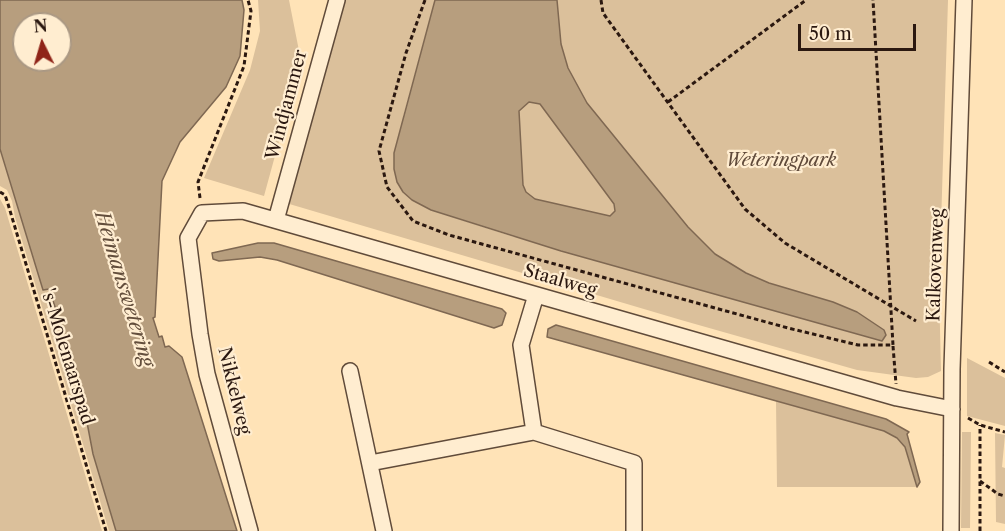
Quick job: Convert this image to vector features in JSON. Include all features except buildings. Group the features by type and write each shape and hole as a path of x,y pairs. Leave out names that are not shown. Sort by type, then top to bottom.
{"street":[{"name":"Windjammer","path":"276,220 337,0"},
{"name":"Kalkovenweg","path":"951,531 952,409 964,0"},
{"name":"Staalweg","path":"202,213 243,211 897,398 952,409"},
{"name":"Nikkelweg","path":"202,213 189,238 207,374 250,531"},
{"path":"534,432 521,345 536,295"},
{"path":"350,371 384,531"},
{"path":"370,463 534,432 634,463 634,531"}],"path":[{"path":"202,213 198,182 244,66 251,11 248,0"},
{"path":"425,0 406,53 379,151 387,187 413,221 448,235 788,328 858,345 893,345"},
{"path":"601,0 603,13 746,209 784,243 916,321"},
{"path":"668,102 806,0"},
{"path":"873,0 897,398"},
{"name":"'s-Molenaarspad","path":"0,192 9,204 106,531"},
{"path":"989,362 1005,372"},
{"path":"952,409 980,425 1005,432"},
{"path":"980,425 980,531"},
{"path":"980,481 998,494 1005,496"}],"green space":[{"path":"258,0 289,0 301,61 264,196 204,178 250,70 260,31"},
{"name":"Weteringpark","path":"344,0 435,0 403,117 431,210 514,237 516,0 948,0 939,288 941,371 928,377 916,378 857,370 286,203"},
{"path":"0,149 43,289 49,288 78,375 93,454 116,531 109,531 12,201 7,190 0,186"},
{"path":"0,199 5,208 102,531 0,531"},
{"path":"967,358 1005,378 1005,426 967,416"},
{"path":"776,401 884,431 896,438 905,447 917,487 777,487"},
{"path":"962,432 971,432 970,528 961,528"},
{"path":"995,433 1005,435 1002,467 1005,468 1005,524 996,522"}],"water":[{"name":"Heimanswetering","path":"0,0 242,0 244,10 240,56 226,87 180,142 162,181 155,317 153,318 165,347 169,346 182,357 237,531 116,531 93,454 78,375 49,289 43,290 0,149"},
{"path":"435,0 557,0 561,44 568,68 587,103 688,227 715,254 746,273 769,283 833,302 857,312 884,330 886,335 882,341 561,251 431,210 412,200 403,192 397,182 394,169 394,153","holes":["529,102 540,104 614,204 615,211 610,216 535,199 526,192 523,185 519,111"]},
{"path":"258,243 274,243 502,309 506,313 502,325 494,328 277,260 260,257 219,261 213,259 212,253"},
{"path":"556,325 886,419 909,432 907,434 920,482 917,487 905,447 897,438 884,431 547,337 548,329"}]}
